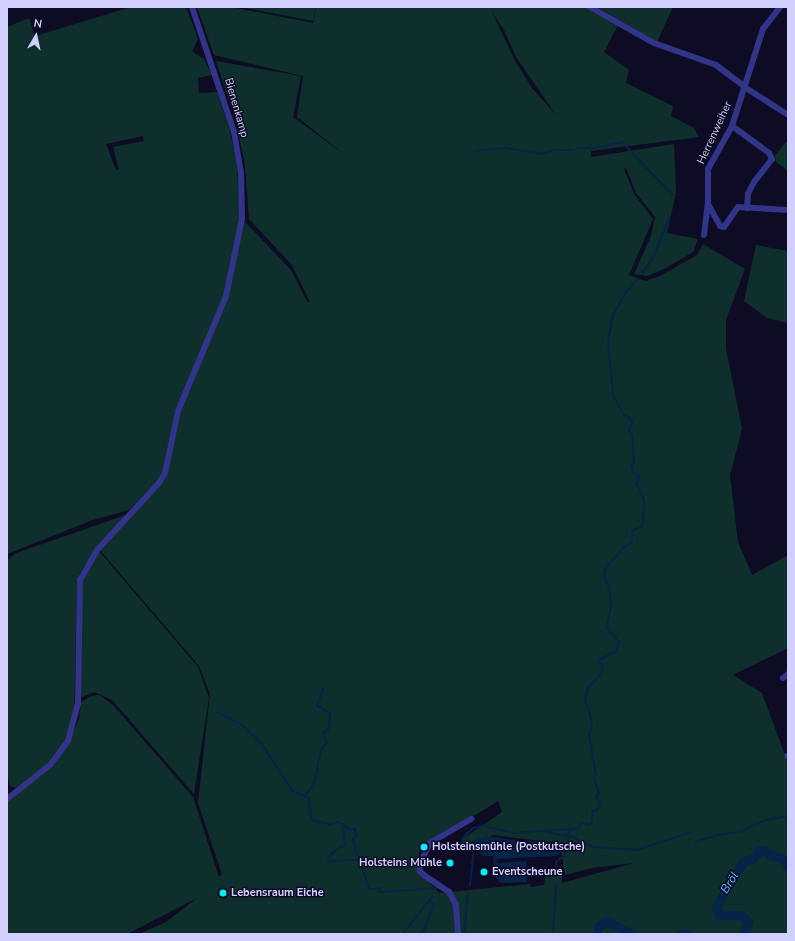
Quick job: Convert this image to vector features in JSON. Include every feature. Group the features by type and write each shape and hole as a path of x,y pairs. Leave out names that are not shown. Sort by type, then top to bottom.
{"street":[{"name":"Bienenkamp","path":"7,799 50,765 68,741 78,704 80,580 98,549 159,483 165,473 178,411 226,296 242,219 241,173 234,132 192,7"},
{"path":"590,7 673,52 716,65 746,88 788,114"},
{"name":"Herrenweiher","path":"704,235 708,204 708,169 732,126 746,88 763,29 780,7"},
{"path":"732,126 769,153 772,159 754,182 748,194 747,208"},
{"path":"708,204 720,226 724,227 738,207 788,210"},
{"path":"458,934 456,905 449,892 424,875 419,867 426,848 438,838 471,819"}],"green space":[{"path":"131,7 186,7 198,39 192,51 204,59 212,75 198,78 199,93 217,92 230,131 237,167 240,221 224,298 175,410 162,473 157,481 129,510 93,520 7,554 7,27 29,18 35,36","holes":["143,136 144,141 113,147 119,169 116,170 106,144"]},
{"path":"197,7 231,7 313,23 316,7 587,7 618,25 604,52 629,70 626,83 673,106 671,116 694,128 699,137 591,151 591,157 674,144 676,193 667,233 698,239 693,252 664,269 647,276 634,274 651,236 655,217 636,193 626,168 624,169 634,194 653,219 629,275 646,281 658,277 697,255 703,244 745,269 726,320 726,349 742,429 730,475 738,542 752,575 788,555 788,648 733,675 762,693 788,763 788,934 139,934 166,922 197,898 127,934 7,934 7,802 47,771 63,753 79,720 81,702 92,696 99,695 113,705 193,797 219,877 222,874 198,803 210,694 199,666 100,550 160,485 179,412 227,300 243,220 291,270 308,303 310,302 292,265 249,219 245,165 236,122 216,61 301,76 293,117 344,154 297,117 303,76 214,55","holes":["492,12 504,30 516,57 556,115 532,88 515,61","498,801 502,812 464,838 460,846 489,838 492,835 560,843 565,875 592,868 634,863 562,883 562,869 546,872 544,885 530,887 531,884 439,893 416,868 420,849"]},
{"path":"241,7 316,7 313,21"},
{"path":"597,7 673,7 657,42"},
{"path":"787,141 788,171 776,162 775,155"},
{"path":"756,245 788,251 788,323 767,318 744,301"},
{"path":"129,514 96,548 80,573 77,584 74,719 65,741 41,771 16,788 10,786 7,773 7,560 16,553"},
{"path":"99,551 198,667 209,698 194,794 112,700 94,692 80,698 80,595 84,575"}],"water":[{"path":"487,836 519,841 559,841 561,851 556,856 496,859 497,863 526,861 527,882 501,883 494,876 493,856 483,856 473,848 474,840"}],"waterway":[{"path":"578,148 593,148 623,142"},
{"path":"626,146 673,195"},
{"path":"476,151 506,148 542,154 554,150 572,150"},
{"path":"642,274 654,256 670,217"},
{"path":"596,775 589,737 592,726 589,709 585,702 588,688 602,673 603,666 598,663 598,660 616,652 619,642 607,628 611,605 609,587 604,576 605,569 624,547 632,542 632,531 642,526 644,510 644,500 637,484 639,476 633,473 631,466 634,461 632,435 629,431 632,423 629,418 624,416 613,394 608,342 613,315 627,291 638,279"},
{"path":"305,796 314,785 321,750 326,743 324,733 329,728 330,714 317,706 323,689"},
{"path":"217,712 243,725 263,745 292,790 309,798 312,820 330,824 338,822 349,829 355,829 357,836 353,840 359,860 328,862"},
{"path":"557,875 556,862 564,856 570,829 578,828 582,823 588,825 592,823 592,811 598,809 600,802 596,797 599,794 595,782"},
{"path":"696,842 718,835 742,831 766,820 788,816"},
{"path":"327,858 340,847 345,846 343,825"},
{"path":"459,848 463,838 473,828 484,826 515,833 570,829"},
{"path":"547,832 573,837 593,847 637,850 691,832"},
{"name":"Bröl","path":"744,934 748,922 741,915 719,915 716,906 743,862 753,858 760,850 765,850 769,855 781,858 788,866"},
{"path":"470,886 473,856"},
{"path":"361,865 370,889 380,888 381,892 437,888"},
{"path":"553,934 556,886"},
{"path":"464,934 468,893"},
{"path":"403,934 432,897"},
{"path":"422,934 434,905 429,901"},
{"name":"Bröl","path":"596,934 599,926 607,921 633,934"},
{"name":"Bröl","path":"679,934 688,934"}],"place":[{"name":"Holsteinsmühle (Postkutsche)","path":"424,847"},
{"name":"Holsteins Mühle","path":"450,863"},
{"name":"Eventscheune","path":"484,872"},
{"name":"Lebensraum Eiche","path":"223,893"}]}
